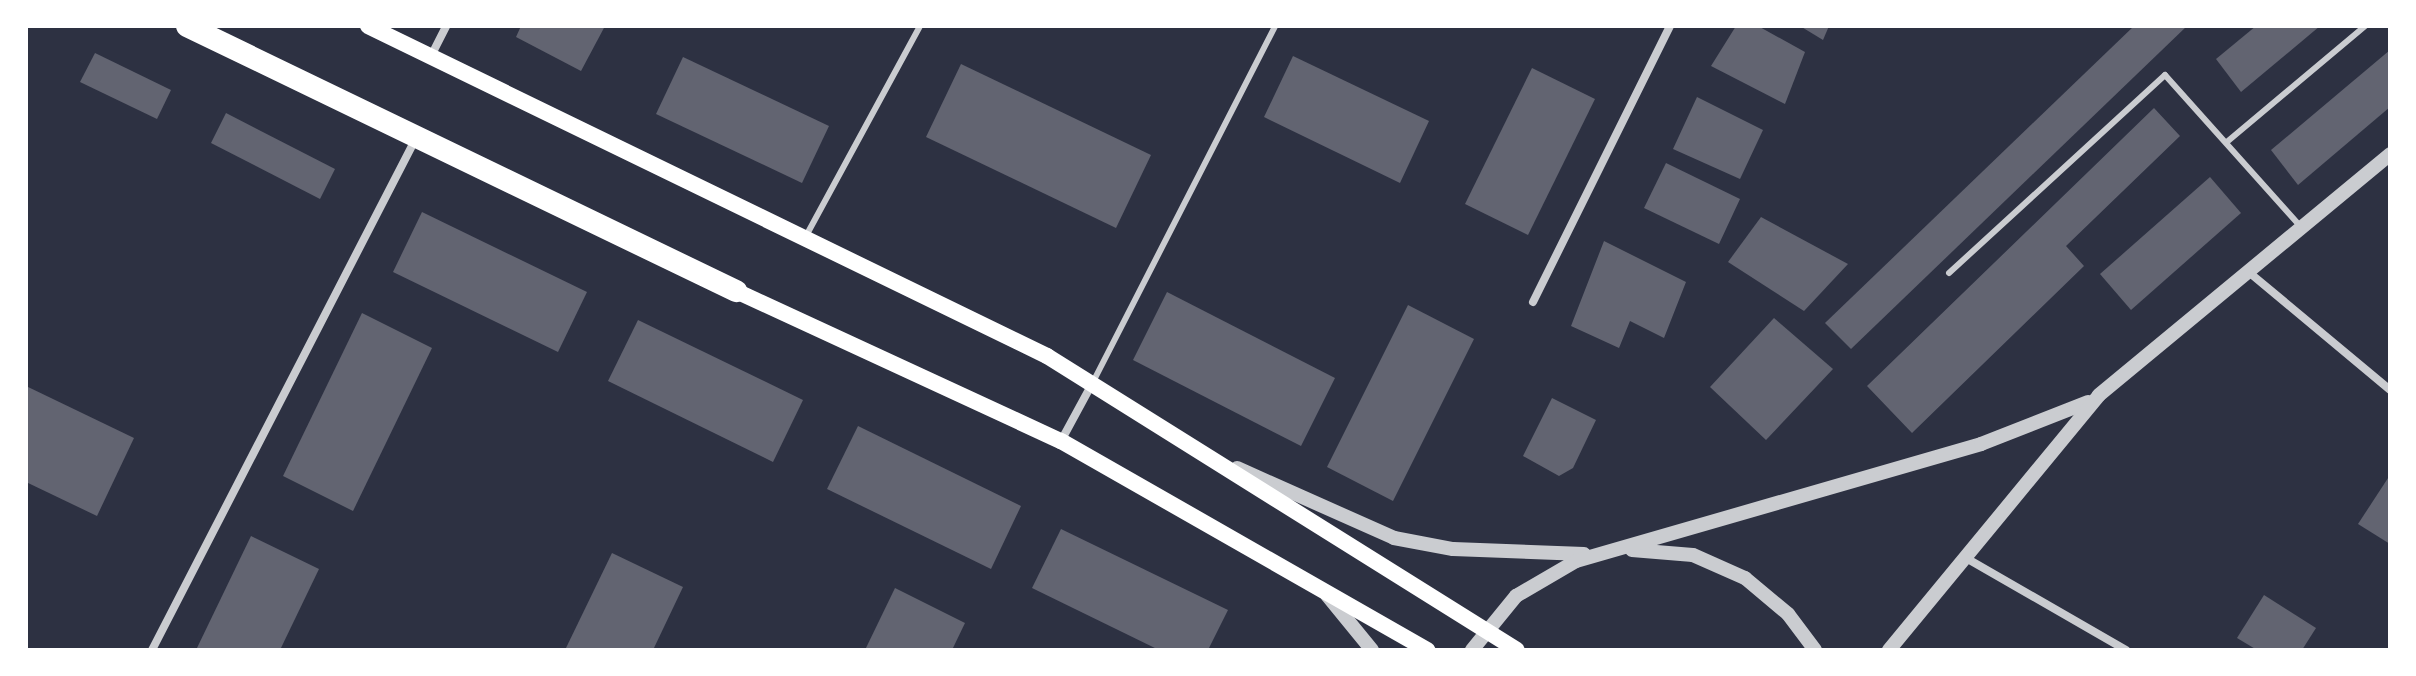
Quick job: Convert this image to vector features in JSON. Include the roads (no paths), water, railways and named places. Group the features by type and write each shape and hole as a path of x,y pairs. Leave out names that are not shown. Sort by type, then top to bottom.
{"highway":[{"path":"187,26 414,142 736,291"}],"main road":[{"path":"368,26 1092,384 1517,650"},
{"path":"736,291 1061,441 1428,650"}],"street":[{"path":"430,58 446,26"},
{"path":"1533,302 1670,26"},
{"path":"152,650 414,142"},
{"path":"1889,650 2099,395 2304,231 2390,154"},
{"path":"2251,274 2390,390"},
{"path":"1061,441 1092,384"},
{"path":"1472,650 1484,630 1535,582 1599,554 2024,431 2099,395"},
{"path":"1196,450 1394,538 1453,549 1599,554 1655,549 1728,568 1775,600 1815,650"},
{"path":"1966,558 2126,650"},
{"path":"1319,586 1372,650"}],"lane":[{"path":"804,240 920,26"},
{"path":"1092,384 1275,26"},
{"path":"2228,141 2365,26"},
{"path":"1949,273 2165,75 2228,141 2304,231"}]}
